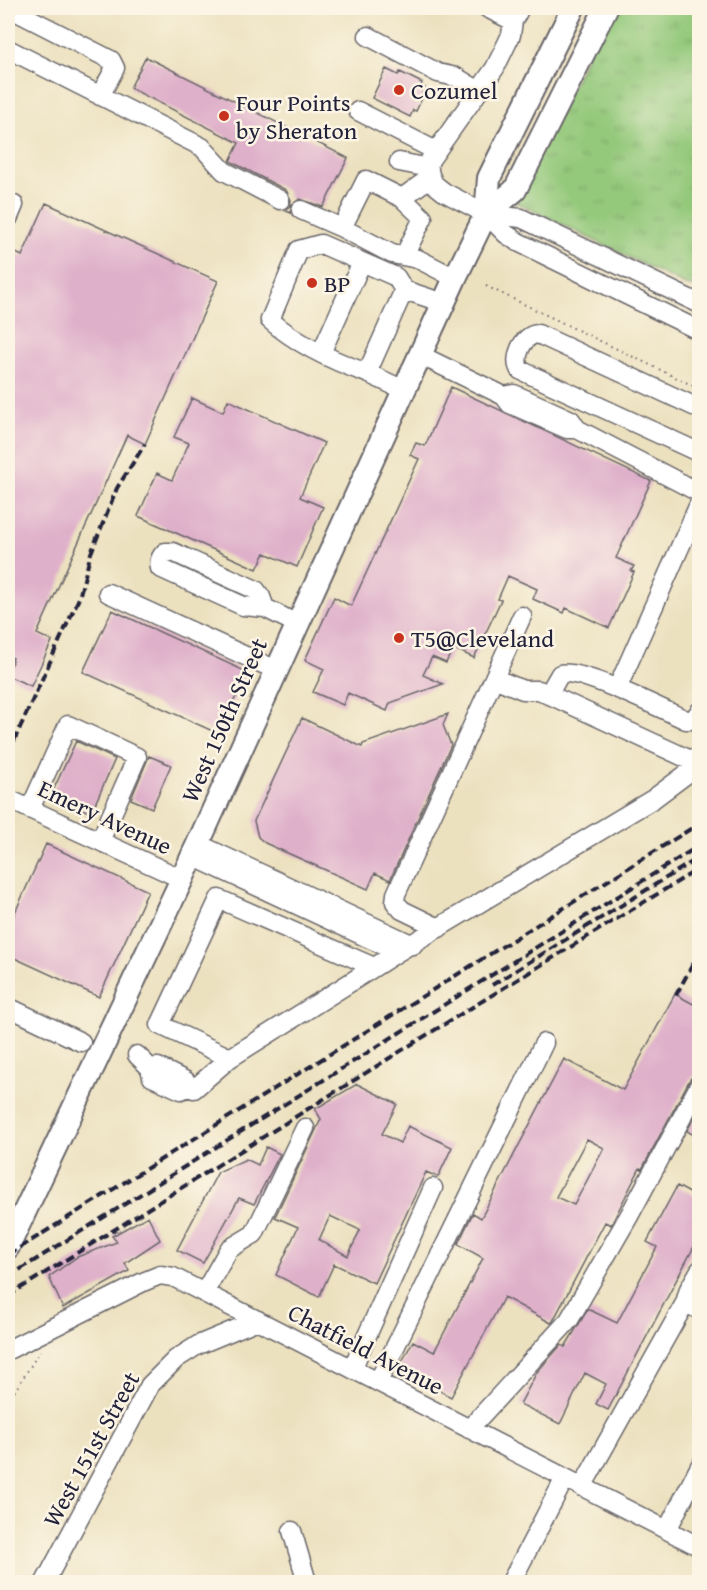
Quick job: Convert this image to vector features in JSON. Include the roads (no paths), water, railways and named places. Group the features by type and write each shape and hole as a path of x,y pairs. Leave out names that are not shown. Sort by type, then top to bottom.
{"main road":[{"name":"West 150th Street","path":"8,1247 182,879 486,214 489,178 573,8"},
{"name":"West 150th Street","path":"486,214 514,190 606,8"}],"street":[{"path":"9,8 111,60 115,69 100,96"},
{"path":"487,8 516,14 511,35 495,68 430,160 430,172 434,184 444,192 486,214 506,234 518,242 699,331"},
{"path":"368,36 438,73 456,77 479,91"},
{"path":"8,49 202,147 224,171 280,200"},
{"path":"358,111 436,151"},
{"path":"399,162 430,172"},
{"path":"402,198 430,172"},
{"path":"342,228 366,180 402,198 423,218 404,256"},
{"path":"301,210 392,254 418,259 455,278"},
{"path":"486,214 521,218 699,304"},
{"path":"404,390 321,353 283,332 270,320 299,250 321,244 396,277 404,290 444,303"},
{"path":"321,353 362,262"},
{"path":"367,373 404,290"},
{"path":"699,409 538,334 527,337 516,360 516,365 520,370 699,453"},
{"path":"420,355 504,396 513,394 571,420 577,429 699,493"},
{"path":"617,689 699,502"},
{"path":"265,608 256,590 173,552 165,552 161,555 160,568 243,606 265,608 297,624"},
{"path":"108,593 276,670"},
{"path":"439,928 402,910 395,902 396,894 522,616"},
{"path":"548,695 557,677 570,672 617,689 686,720 693,720 699,711"},
{"path":"137,1055 150,1068 158,1067 186,1081 188,1087 195,1089 230,1058 374,967 659,795 699,764 539,690 523,690 494,678"},
{"path":"30,809 68,725 137,757 100,841"},
{"name":"Emery Avenue","path":"8,799 182,879"},
{"path":"195,850 405,948"},
{"path":"230,1058 160,1025 219,898 374,967"},
{"path":"8,1007 81,1042"},
{"path":"378,1382 544,1043"},
{"path":"470,1429 569,1320 629,1216 699,1084"},
{"path":"204,1293 229,1250 254,1234 304,1128"},
{"path":"352,1369 433,1188"},
{"path":"582,1487 692,1306 689,1289 699,1270"},
{"name":"Chatfield Avenue","path":"8,1350 160,1275 173,1277 699,1547"},
{"name":"West 151st Street","path":"45,1582 150,1385 176,1359 198,1345 258,1320"},
{"path":"667,1530 699,1469"},
{"path":"511,1582 565,1478"},
{"path":"292,1531 307,1582"}],"railway":[{"path":"8,754 79,598 91,553 117,488 145,444"},
{"path":"8,1255 700,823"},
{"path":"8,1277 700,845"},
{"path":"492,985 700,857"},
{"path":"8,1296 700,868"},
{"path":"676,995 700,951"}],"place":[{"name":"Cozumel","path":"399,90"},
{"name":"Four Points by Sheraton","path":"224,116"},
{"name":"BP","path":"312,283"},
{"name":"T5@Cleveland","path":"399,638"}]}
